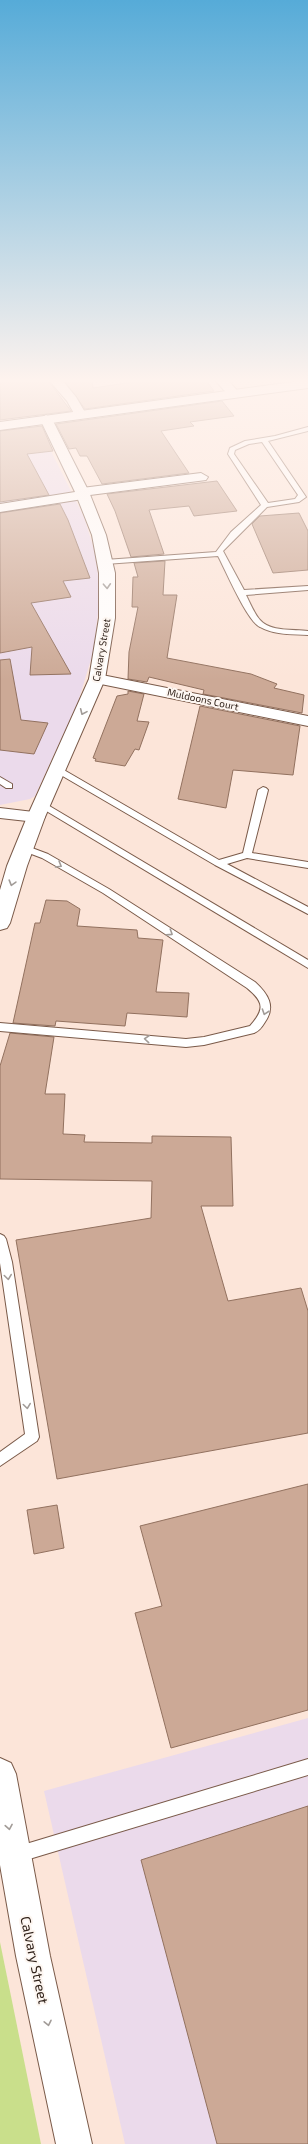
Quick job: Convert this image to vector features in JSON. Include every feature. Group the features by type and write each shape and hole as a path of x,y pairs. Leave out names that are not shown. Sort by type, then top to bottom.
{"street":[{"name":"Calvary Street","path":"0,923 16,866 38,810 58,769 97,679 107,618 105,562 99,535 75,479"},
{"path":"0,508 82,493 186,479"},
{"name":"Muldoons Court","path":"97,679 308,721"},
{"path":"0,813 38,810"},
{"name":"Calvary Street","path":"0,1774 14,1856 74,2144"}],"lane":[{"path":"248,479 264,501 265,505"},
{"path":"291,479 302,497 297,501 265,505 220,548 219,554 259,625 274,629 308,633"},
{"path":"105,562 219,554"},
{"path":"241,593 308,588"},
{"path":"58,769 218,863 308,911"},
{"path":"0,780 9,786"},
{"path":"247,855 263,790"},
{"path":"38,810 308,965"},
{"path":"0,1027 186,1043 204,1041 254,1029 267,1011 267,1004 260,993 251,986 106,891 45,856 24,848"},
{"path":"218,863 247,855 308,865"},
{"path":"0,1239 6,1262 32,1437 0,1460"},
{"path":"14,1856 308,1767"}],"shaded area":[{"path":"0,479 65,479 84,517 94,549 98,575 99,605 93,653 78,702 35,796 30,799 0,805"},
{"path":"308,1718 308,2144 125,2144 44,1791"}],"green space":[{"path":"0,1942 41,2144 0,2144"}],"building":[{"path":"0,479 40,479 49,495 0,502"},
{"path":"99,479 141,479 102,484"},
{"path":"217,481 237,511 194,516 189,506 149,510 164,554 131,557 115,511 107,494"},
{"path":"60,504 68,520 90,578 63,581 71,597 31,603 71,674 30,675 32,647 0,653 0,513"},
{"path":"299,513 308,531 308,570 273,573 252,524 260,516"},
{"path":"165,561 163,595 177,595 167,658 251,674 277,684 274,688 304,695 302,713 203,694 204,690 149,677 147,682 128,679 129,652 138,607 132,607 133,577 138,577 134,563"},
{"path":"10,659 21,720 48,723 34,754 0,750 0,660"},
{"path":"128,691 144,694 137,721 149,722 139,750 135,749 125,766 95,761 96,759 93,758 117,696 128,694"},
{"path":"200,706 300,726 293,775 233,770 226,808 178,799"},
{"path":"46,900 67,901 80,909 77,926 137,930 138,938 163,940 156,992 189,993 187,1017 127,1013 125,1026 56,1021 55,1026 13,1023 35,923 40,923"},
{"path":"10,1033 54,1037 45,1094 65,1094 63,1134 85,1135 84,1142 152,1143 152,1136 231,1137 233,1206 201,1206 228,1301 301,1288 308,1311 308,1433 57,1479 16,1240 151,1218 152,1181 0,1179 0,1066"},
{"path":"308,1484 308,1710 171,1748 135,1613 162,1606 140,1526"},
{"path":"57,1505 64,1548 34,1554 27,1510"},
{"path":"308,1806 308,2144 217,2144 141,1860"}]}
